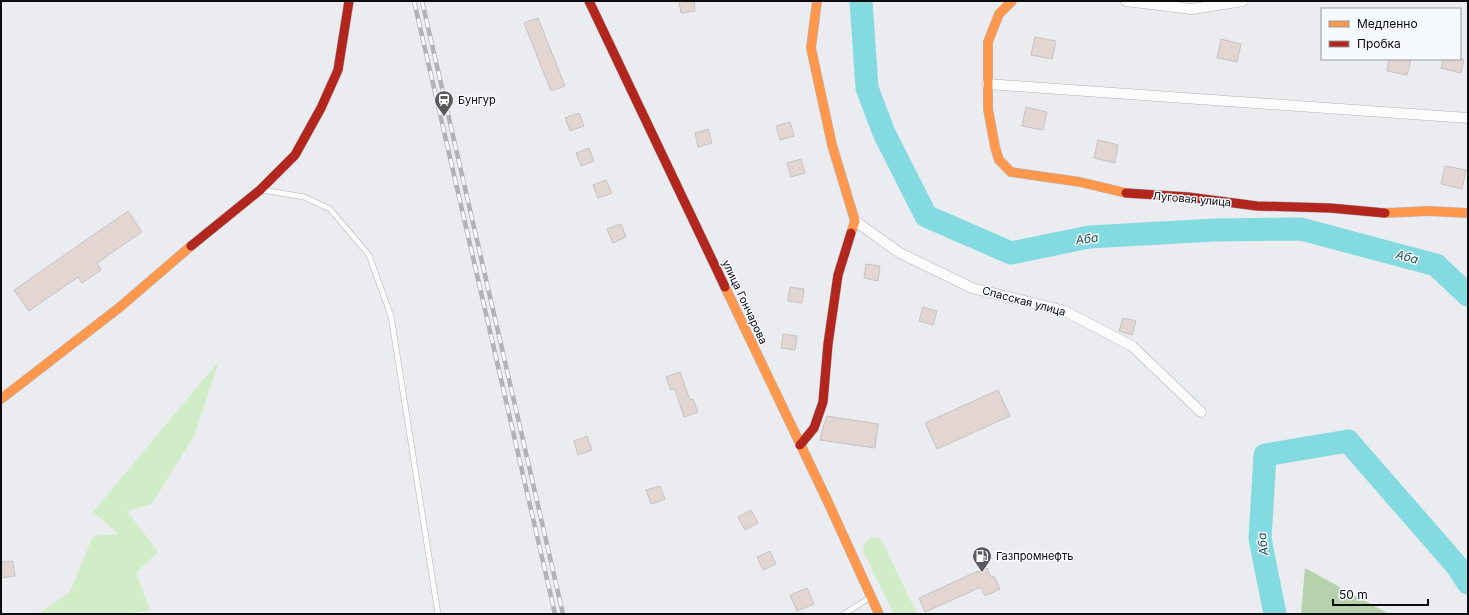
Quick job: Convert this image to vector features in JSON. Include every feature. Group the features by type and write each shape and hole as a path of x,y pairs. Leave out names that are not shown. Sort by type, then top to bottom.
{"street":[{"path":"1,399 120,307 208,231 260,190 295,155 321,108 338,70 349,1"},
{"name":"улица Гончарова","path":"589,1 879,614"},
{"path":"800,445 814,428 823,402 828,344 838,275 855,221 832,145 811,48 817,1"},
{"name":"Луговая улица","path":"1012,1 999,14 988,42 987,84 988,108 995,147 999,160 1011,172 1080,182 1129,194 1188,197 1257,206 1330,208 1384,213 1428,211 1468,213"},
{"path":"1126,1 1192,9 1243,1"},
{"path":"987,84 1468,118"},
{"name":"Спасская улица","path":"855,221 900,253 972,288 1065,311 1132,346 1201,412"}],"lane":[{"path":"260,190 304,197 330,209 369,256 391,316 438,614"},
{"path":"844,614 871,597"}],"green space":[{"path":"219,361 195,434 152,504 127,511 158,552 136,573 150,610 126,614 38,614 70,592 93,536 119,534 93,512"},
{"path":"874,537 879,538 883,543 917,614 894,614 863,551 866,542"},
{"path":"1305,568 1389,614 1301,614"}],"building":[{"path":"679,1 694,1 695,11 681,13"},
{"path":"538,18 565,86 551,91 524,23"},
{"path":"1035,37 1056,41 1052,59 1031,55"},
{"path":"1221,39 1241,44 1237,62 1217,58"},
{"path":"1464,59 1461,73 1441,68 1443,60"},
{"path":"1389,60 1411,60 1407,75 1387,71"},
{"path":"1026,107 1047,112 1043,130 1022,126"},
{"path":"579,113 584,126 570,131 565,118"},
{"path":"790,122 794,136 780,140 776,126"},
{"path":"708,129 712,143 698,147 695,133"},
{"path":"1098,140 1118,145 1115,163 1094,158"},
{"path":"589,148 594,161 581,166 576,153"},
{"path":"801,159 805,173 791,177 787,163"},
{"path":"1445,166 1466,170 1462,189 1441,184"},
{"path":"606,180 612,193 598,198 593,185"},
{"path":"128,211 142,232 97,263 101,270 82,283 78,277 29,311 14,290"},
{"path":"621,224 626,237 613,243 607,229"},
{"path":"866,264 880,266 878,281 864,278"},
{"path":"790,287 804,289 802,303 788,301"},
{"path":"923,307 937,311 933,325 919,321"},
{"path":"1123,318 1136,321 1132,335 1119,331"},
{"path":"783,334 797,336 795,350 781,348"},
{"path":"680,372 690,400 693,399 698,412 684,417 675,389 671,390 666,377"},
{"path":"998,390 1010,416 937,449 925,423"},
{"path":"827,416 878,424 875,448 820,440"},
{"path":"587,436 592,450 578,455 574,441"},
{"path":"660,486 665,499 651,504 646,490"},
{"path":"751,510 758,523 745,530 738,517"},
{"path":"770,551 776,564 763,570 757,557"},
{"path":"13,561 15,576 1,578 1,562"},
{"path":"987,568 991,577 994,576 1000,589 985,596 981,587 925,612 919,598"},
{"path":"807,588 814,604 797,611 790,595"}],"waterway":[{"name":"Аба","path":"861,1 867,88 884,133 926,216 1011,253 1089,237 1215,230 1301,229 1436,265 1468,295"},
{"name":"Аба","path":"1275,614 1260,539 1265,455 1348,441 1457,566 1468,583"}],"railway":[{"path":"414,1 555,614"},
{"path":"422,1 563,614"}],"traffic: slow":[{"path":"817,1 811,48 832,145 855,221 851,233"},
{"path":"1012,1 999,14 988,42 988,109 999,160 1011,172 1080,182 1126,193"},
{"path":"1385,213 1428,211 1468,213"},
{"path":"1,399 120,307 191,246"},
{"path":"725,287 827,500 879,614"}],"traffic: jam":[{"path":"191,246 260,190 295,155 321,108 338,70 349,1"},
{"path":"589,1 725,287"},
{"path":"1126,193 1188,197 1257,206 1330,208 1385,213"},
{"path":"800,445 814,428 823,402 828,344 838,275 851,233"}],"place":[{"name":"Бунгур","path":"444,117"},
{"name":"Газпромнефть","path":"982,573"}]}
